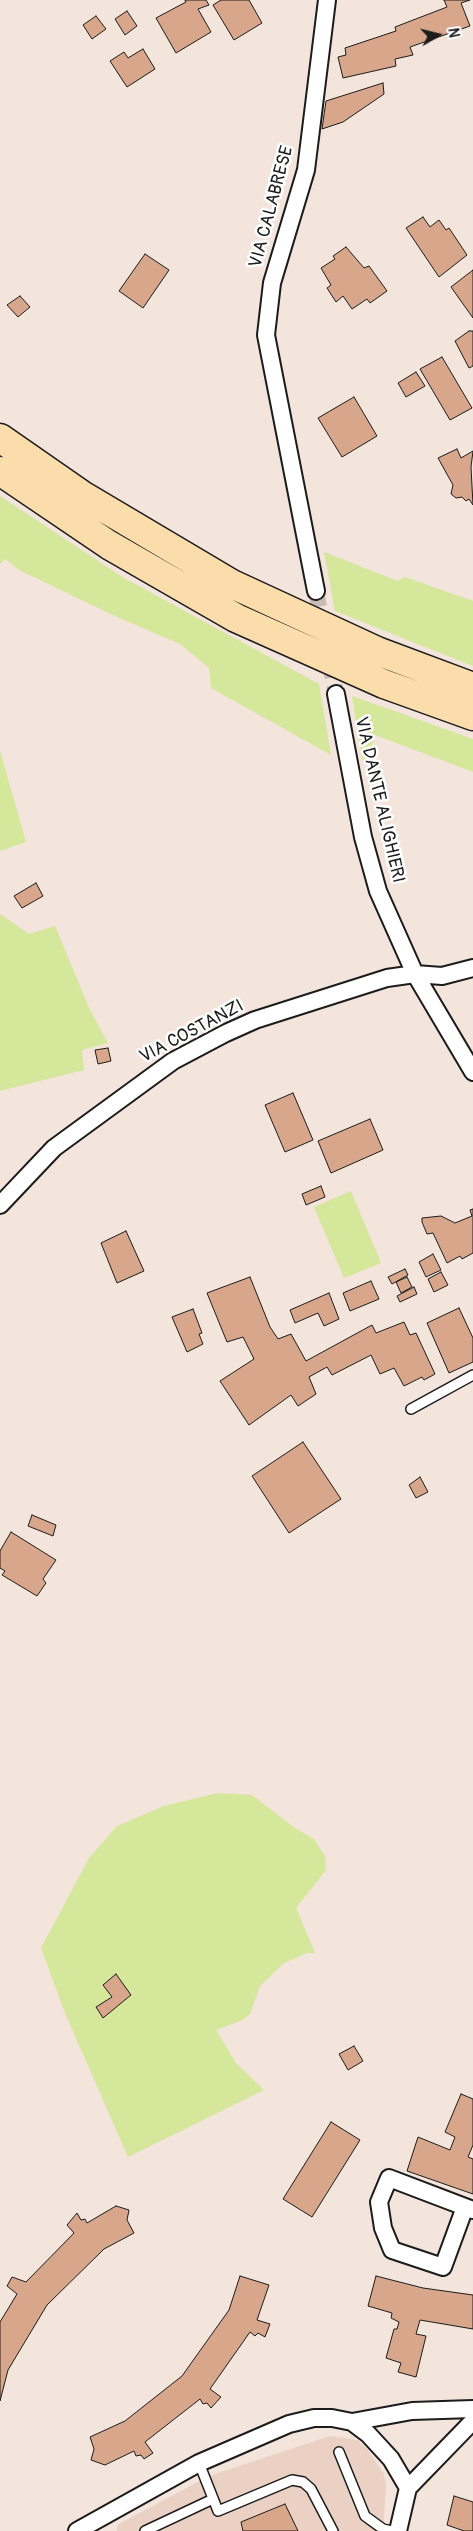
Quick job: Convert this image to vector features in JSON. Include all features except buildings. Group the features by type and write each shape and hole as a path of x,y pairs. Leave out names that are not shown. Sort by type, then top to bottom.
{"highway":[{"path":"0,438 91,500 232,584 377,651 473,687"},
{"path":"0,471 108,545 236,618 376,681 473,716"}],"street":[{"name":"VIA CALABRESE","path":"316,591 266,335 272,283 306,170 327,0"},
{"name":"VIA DANTE ALIGHIERI","path":"336,694 363,836 378,891 415,974 473,1072"},
{"name":"VIA COSTANZI","path":"0,1205 54,1148 172,1061 255,1020 387,978 415,974 442,976 473,968"},
{"path":"389,2178 469,2208 443,2267 392,2250 383,2228 379,2202 389,2178"},
{"path":"77,2531 198,2463 289,2424 314,2418 332,2418 352,2422 412,2411 473,2409"},
{"path":"398,2531 408,2488 473,2421"},
{"path":"352,2422 368,2434 391,2458 408,2488"}],"lane":[{"path":"411,1408 473,1375"},
{"path":"339,2452 364,2516 383,2529 392,2531"},
{"path":"198,2463 218,2511 292,2480 303,2482 311,2489 333,2531"},
{"path":"146,2531 212,2499"}],"shaded area":[{"path":"330,2436 357,2440 367,2449 384,2474 386,2486 383,2531 117,2531 117,2525 209,2476"}],"green space":[{"path":"0,496 124,578 319,684 331,755 211,688 209,668 180,644 117,617 19,570 5,559 0,564"},
{"path":"324,552 398,581 405,577 473,601 473,666 335,611"},
{"path":"352,696 473,739 473,772 375,735 369,759 362,761"},
{"path":"0,751 26,842 0,851"},
{"path":"0,914 29,934 55,926 90,1010 108,1043 82,1050 84,1070 0,1091"},
{"path":"351,1191 381,1263 344,1278 314,1207"},
{"path":"218,1793 252,1795 295,1828 314,1839 325,1856 326,1870 296,1908 315,1953 307,1953 284,1963 260,1986 250,2014 243,2020 216,2030 236,2063 264,2090 128,2157 65,2013 41,1948 89,1858 117,1826 164,1806"}],"tunnel":[{"path":"316,591 336,694"}]}
